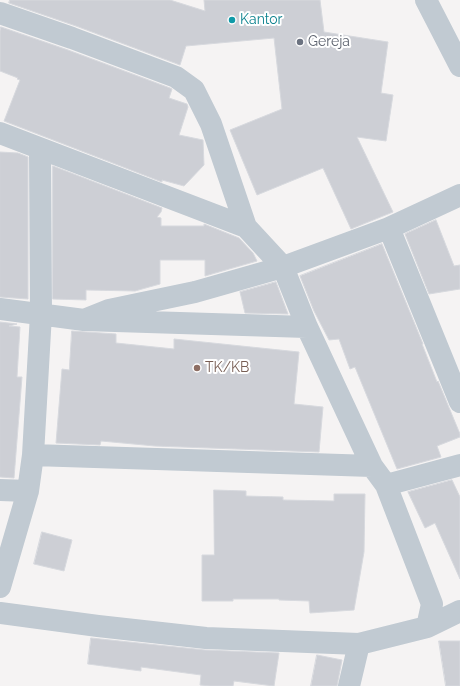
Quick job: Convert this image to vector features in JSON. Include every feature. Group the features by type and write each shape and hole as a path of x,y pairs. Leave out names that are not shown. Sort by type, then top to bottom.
{"street":[{"path":"426,0 460,66"},
{"path":"0,13 176,77 194,90 211,124 246,227 283,267 307,327 372,466 386,485 432,604 427,627"},
{"path":"0,133 246,227"},
{"path":"0,588 28,491 33,455 41,314 40,149"},
{"path":"84,320 108,310 195,292 283,267 389,228 460,196"},
{"path":"389,228 460,402"},
{"path":"0,309 84,320 307,327"},
{"path":"33,455 372,466"},
{"path":"386,485 460,464"},
{"path":"0,490 28,491"},
{"path":"0,613 206,638 359,644 427,627 460,611"},
{"path":"349,686 359,644"}],"building":[{"path":"10,0 170,0 205,11 204,0 320,0 324,32 388,42 381,93 393,95 386,141 357,137 393,212 351,229 323,168 257,195 230,130 282,109 274,38 186,46 180,65 76,26 9,3"},
{"path":"1,27 68,50 172,89 169,98 187,104 188,107 179,135 203,140 204,165 184,186 162,180 162,182 4,121 20,80 0,71"},
{"path":"0,152 18,153 28,157 28,299 0,297"},
{"path":"53,166 162,208 157,217 161,218 161,226 204,226 204,224 239,238 253,253 257,261 205,276 205,260 160,260 160,284 135,291 86,290 86,300 53,299"},
{"path":"436,220 454,266 460,265 460,289 429,294 405,234"},
{"path":"382,244 437,382 438,381 460,434 460,437 437,446 441,457 397,469 355,367 350,369 339,339 329,340 314,311 300,276"},
{"path":"276,282 288,314 245,313 240,292"},
{"path":"0,322 17,324 9,326 20,327 17,377 22,377 14,478 0,477"},
{"path":"72,331 116,334 116,343 174,349 174,339 299,352 294,404 323,407 319,452 155,446 101,441 100,445 56,443 62,369 69,370"},
{"path":"452,480 460,497 460,579 435,523 425,528 408,492"},
{"path":"214,490 246,491 246,496 283,497 283,500 334,501 334,494 365,494 364,552 354,610 310,613 309,601 279,599 202,601 202,555 214,555"},
{"path":"42,532 72,540 64,571 34,564"},
{"path":"91,638 205,650 279,653 274,686 234,681 233,686 200,685 201,675 141,667 141,671 88,664"},
{"path":"439,641 460,641 460,686 446,686"},
{"path":"317,655 342,660 337,686 311,686"}],"place":[{"name":"Kantor","path":"232,20"},
{"name":"Gereja","path":"300,42"},
{"name":"TK/KB","path":"197,368"}]}
